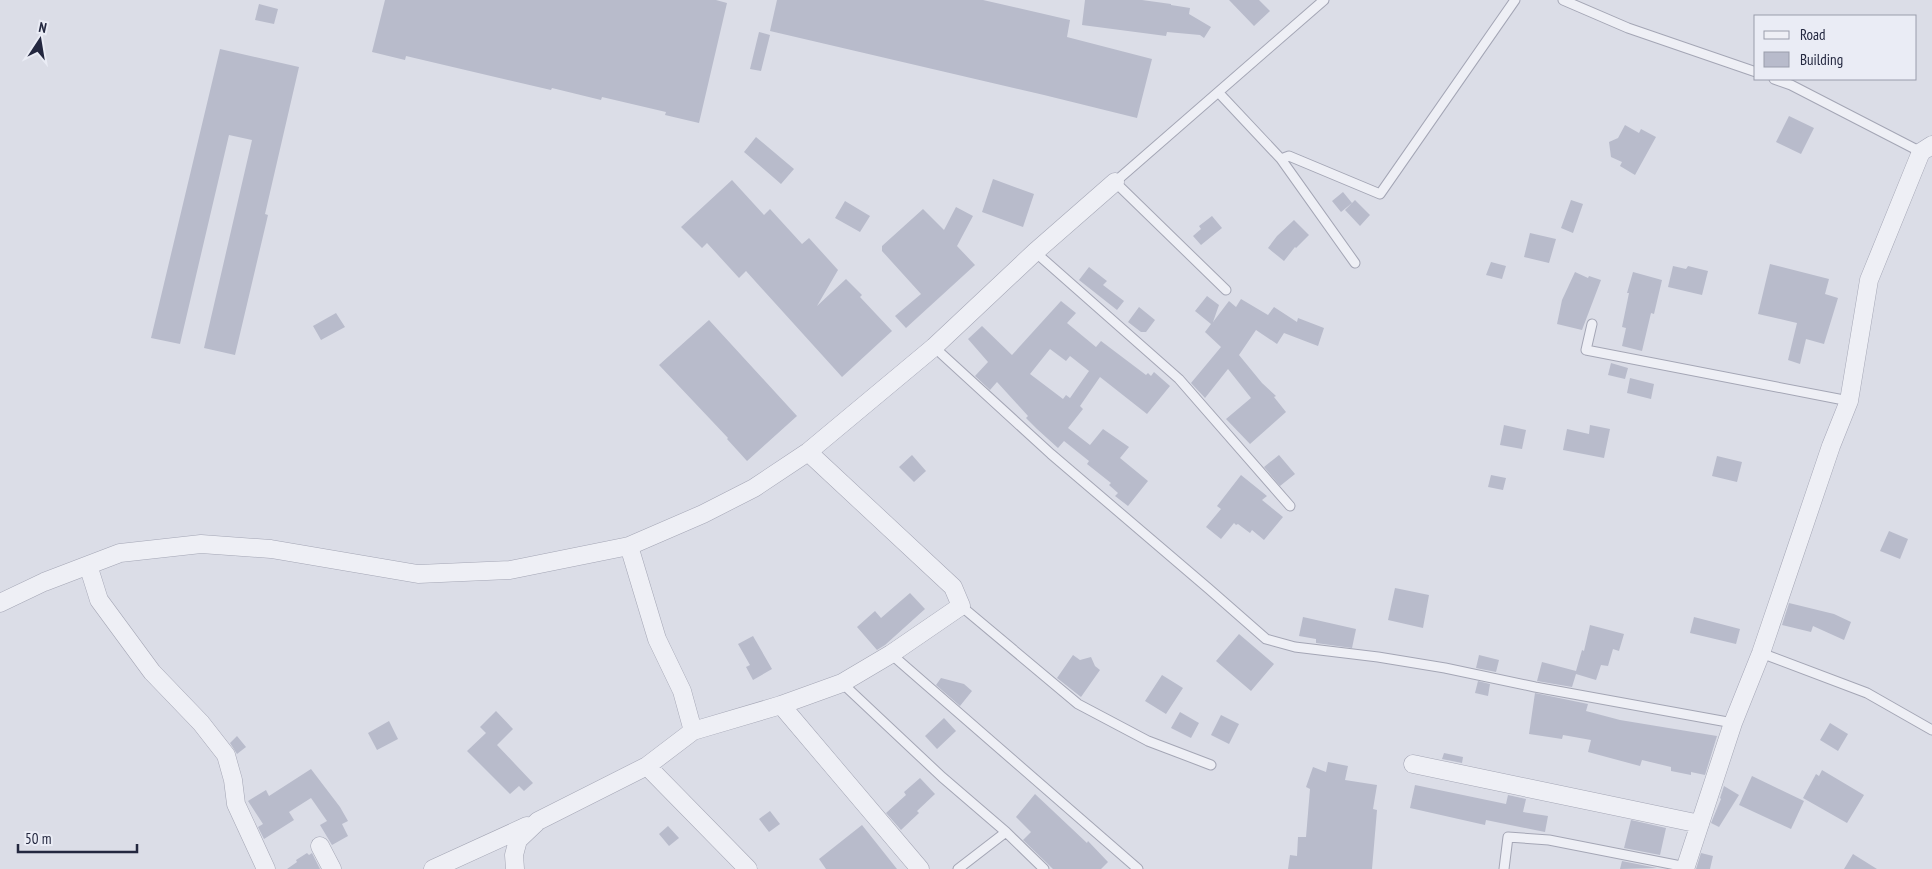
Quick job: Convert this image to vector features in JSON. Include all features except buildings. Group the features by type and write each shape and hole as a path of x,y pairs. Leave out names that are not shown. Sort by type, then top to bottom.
{"street":[{"path":"1685,868 1734,723 1761,653 1831,446 1849,401 1869,280 1927,148"},
{"path":"0,603 44,582 120,553 201,544 271,549 418,574 510,570 629,546 703,514 754,488 808,452 934,347 1035,252 1115,182"},
{"path":"433,869 538,821 647,766 693,731 842,683 891,654 961,606 953,587 808,452"},
{"path":"629,546 657,639 682,691 693,731"},
{"path":"88,565 100,600 152,672 201,723 226,755 233,780 236,804 266,869"},
{"path":"781,704 920,869"},
{"path":"1413,764 1700,824"},
{"path":"647,766 748,869"},
{"path":"515,869 514,855 518,840 538,821"},
{"path":"320,846 332,869"}],"lane":[{"path":"1226,290 1115,182 1324,0"},
{"path":"1281,160 1289,156 1380,194 1515,0"},
{"path":"1563,0 1628,28 1754,71"},
{"path":"1777,80 1927,148"},
{"path":"1219,93 1281,160 1355,262"},
{"path":"1035,252 1179,379 1290,506"},
{"path":"1592,324 1586,350 1849,401"},
{"path":"934,347 1051,454 1266,639 1295,647 1378,657 1446,668 1535,687 1734,723"},
{"path":"961,606 1078,704 1148,741 1211,765"},
{"path":"1761,653 1866,693 1932,730"},
{"path":"891,654 1138,869"},
{"path":"842,683 1044,869"},
{"path":"958,869 1006,832"},
{"path":"1504,869 1508,837 1548,840 1685,868"}]}
